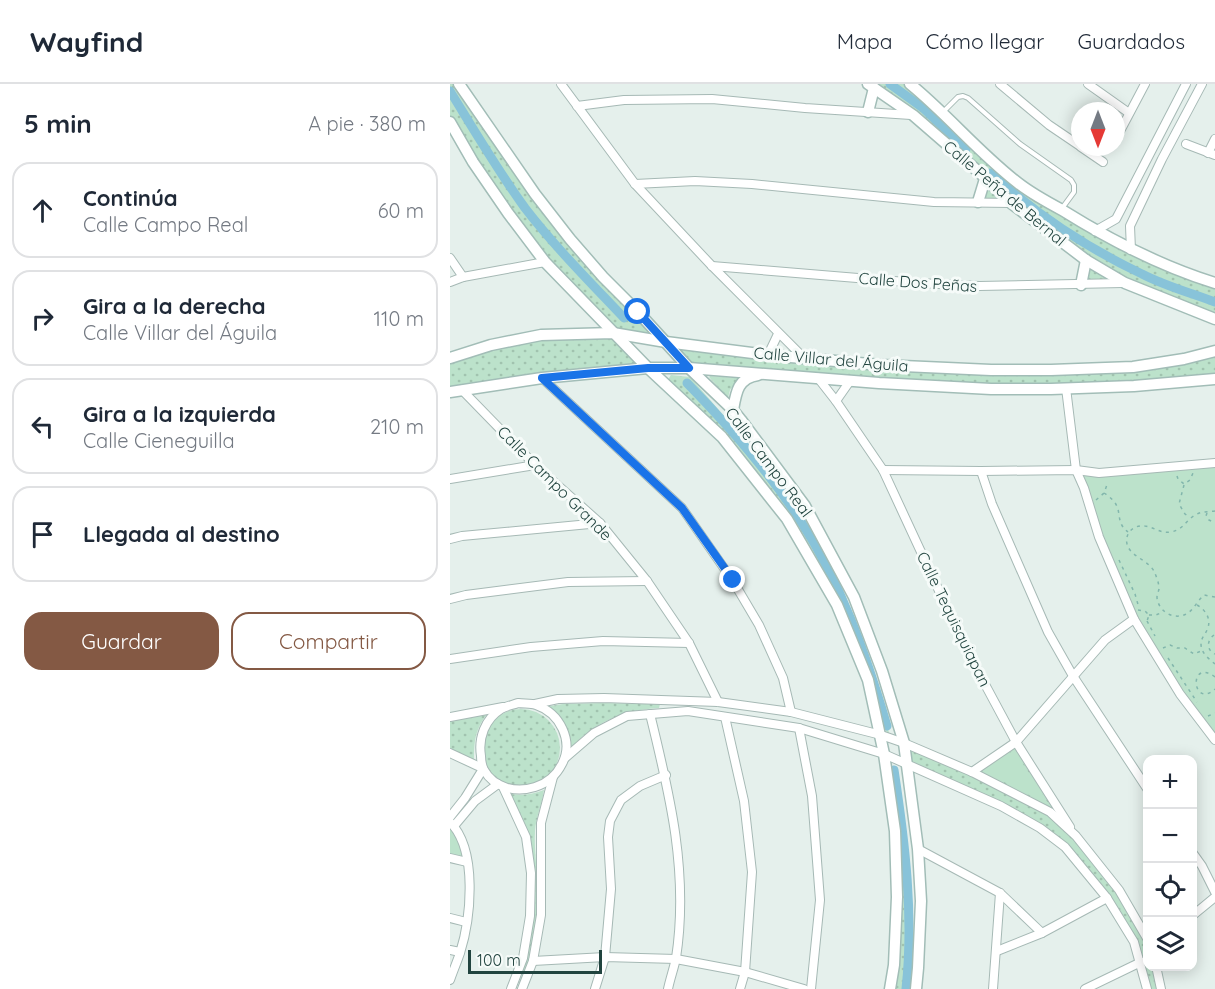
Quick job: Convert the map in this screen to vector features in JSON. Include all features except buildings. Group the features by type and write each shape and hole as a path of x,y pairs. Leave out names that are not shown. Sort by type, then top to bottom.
{"street":[{"name":"Calle Campo Real","path":"459,84 521,175 570,239 689,368 733,410 805,506 854,597 882,671 904,743 908,764 918,849 921,901 916,989"},
{"path":"561,84 635,184 778,334 804,358"},
{"path":"1000,84 1071,141"},
{"path":"1088,84 1129,113"},
{"path":"1125,121 1145,84"},
{"path":"1095,231 1116,219 1186,84"},
{"path":"1131,250 1130,226 1202,84"},
{"path":"868,112 871,86"},
{"name":"Calle Peña de Bernal","path":"871,86 913,115 1011,203 1086,260 1125,283 1215,320"},
{"name":"Calle Peña de Bernal","path":"916,86 942,114 1020,185 1131,250 1187,274 1215,283"},
{"path":"577,106 624,100 712,99 913,115"},
{"name":"Calle Campo Real","path":"450,122 473,162 545,262 648,368 722,437 787,519 837,605 868,680 881,735 895,831 897,897 894,965 890,989"},
{"path":"1186,144 1212,154 1215,139"},
{"path":"1151,152 1162,159"},
{"path":"1094,156 1103,162"},
{"path":"978,202 983,176 992,161"},
{"path":"635,184 695,181 752,184 934,202 1011,203"},
{"path":"450,258 463,277"},
{"path":"1081,285 1086,260"},
{"path":"450,282 463,277 545,262"},
{"name":"Calle Dos Peñas","path":"712,266 979,286 1125,283"},
{"name":"Calle Villar del Águila","path":"450,358 491,345 541,335 614,333 768,355 881,365 991,370 1133,367 1184,359 1215,351"},
{"path":"768,355 778,334"},
{"name":"Calle Villar del Águila","path":"450,392 542,378 648,368 689,368 850,381 991,389 1134,386 1215,379"},
{"path":"733,410 739,386 750,376 765,374"},
{"path":"542,378 682,508 733,580 759,625 783,678 791,712"},
{"name":"Calle Tequisquiapan","path":"818,378 883,470 966,649 1016,742 1076,836"},
{"path":"836,401 850,381"},
{"path":"1066,388 1076,470 1099,537 1134,619 1180,694 1215,741"},
{"name":"Calle Campo Grande","path":"462,390 535,465 600,523 647,581 689,643 718,702"},
{"path":"883,470 1076,470 1098,473 1215,463"},
{"path":"450,479 535,465"},
{"path":"981,471 992,504 1048,632 1073,676 1143,782"},
{"path":"450,539 600,523"},
{"path":"450,599 568,582 647,581"},
{"path":"972,771 1016,742 1105,640 1134,619"},
{"path":"450,659 531,647 603,641 689,643"},
{"path":"450,817 465,798 482,768 481,734 489,719 502,708 518,703 535,704 558,699 604,698 718,702 791,712 904,743 972,771 1050,812 1076,836 1119,890 1143,931"},
{"path":"535,704 550,712 561,725 567,741 565,758"},
{"path":"450,717 513,705"},
{"path":"450,753 482,768 494,781 508,789 528,789 544,784 553,777 565,758 594,733 627,716 688,711 799,728 884,754 1001,806 1040,828 1065,847 1107,898 1134,942 1148,989"},
{"path":"650,714 666,775 677,834 680,872 676,959 668,989"},
{"path":"725,717 744,801 752,872 745,972 740,989"},
{"path":"799,728 812,796 820,900 811,989"},
{"path":"595,989 605,957 611,889 608,837 610,821 621,800 639,786 666,775"},
{"path":"522,989 533,961 541,915 541,823 553,777"},
{"path":"450,980 460,952 469,904 465,847 452,824 475,801 501,785"},
{"path":"501,785 526,837 531,873 530,916 523,958 511,989"},
{"path":"1065,847 1076,836"},
{"path":"918,849 1000,893 1042,933"},
{"path":"450,858 467,862"},
{"path":"1197,859 1215,892"},
{"path":"993,989 1000,893"},
{"path":"1197,912 1215,897"},
{"path":"997,951 1042,933 1107,898"},
{"path":"450,918 466,922"},
{"path":"450,950 460,952"},
{"path":"533,961 605,957 676,959 745,972 804,989"},
{"path":"1085,989 1141,962"},
{"path":"1157,971 1161,989"}],"lane":[{"path":"942,114 958,97 968,98 1020,144 1071,180 1074,192 1061,210"}],"path":[{"path":"1191,518 1185,514 1179,504 1184,484 1193,474 1192,465"},
{"path":"1175,466 1178,479 1184,484"},
{"path":"1093,494 1095,500 1104,493 1108,481 1107,472"},
{"path":"1104,493 1115,503 1120,525 1128,532"},
{"path":"1215,511 1197,513 1182,528 1166,533 1146,526 1134,527 1128,532 1126,540 1132,553 1152,568 1159,589 1157,596 1164,611 1171,615 1181,616 1191,612 1204,595 1215,597"},
{"path":"1208,512 1206,516 1215,523"},
{"path":"1115,553 1136,594 1140,610"},
{"path":"1195,605 1205,611 1208,618 1210,624 1201,643 1202,650 1215,664"},
{"path":"1149,615 1156,615 1164,611"},
{"path":"1147,621 1157,640"},
{"path":"1205,634 1210,638"},
{"path":"1211,660 1214,654 1209,649 1210,638 1214,635"},
{"path":"1162,649 1170,645 1185,648 1194,654 1202,650"},
{"path":"1167,656 1197,702"},
{"path":"1215,677 1209,673 1203,673 1195,681 1196,688 1201,692 1211,693 1215,689"},
{"path":"1203,711 1207,716 1215,713"}],"green space":[{"path":"450,84 459,84 535,194 666,342 615,333 648,368 450,392 450,358 491,345 612,333 545,262 450,122"},
{"path":"868,84 910,84 992,161 1095,231 1215,283 1215,319 1125,283 1081,285 1086,260 1011,203 978,202 985,179"},
{"path":"666,342 881,365 1133,367 1215,351 1215,379 1051,389 689,368"},
{"path":"671,375 690,377 768,466 790,498 828,565 861,642 885,712 889,733 887,734 871,680 783,510 669,382"},
{"path":"710,376 739,379 730,390 728,398"},
{"path":"1215,463 1215,740 1134,619 1076,470"},
{"path":"602,703 660,704 659,708 631,712 604,722 585,734 570,748 545,707"},
{"path":"521,709 536,712 549,720 557,733 560,748 557,763 549,776 536,784 521,787 506,784 493,776 485,763 482,748 485,733 493,720 506,712"},
{"path":"487,714 476,736 474,761 450,749 450,720"},
{"path":"1016,742 1076,836 1119,890 1143,933 1143,971 1141,962 1107,898 1065,847 1040,828 908,764 904,743 972,771"},
{"path":"1014,750 1050,806 983,771"},
{"path":"892,767 896,771 911,906 908,989 893,989 890,769"},
{"path":"544,790 535,831 537,896 534,937 525,976 520,989 517,989 526,961 531,933 534,874 529,835 511,794 520,795"},
{"path":"450,822 467,862 450,858"},
{"path":"1143,971 1157,971 1161,989 1147,989"}],"waterway":[{"path":"890,84 923,108 966,149"},
{"path":"450,91 525,208 624,318"},
{"path":"990,173 1043,216 1101,253 1160,282 1215,302"},
{"path":"687,383 761,466 815,544 851,620 887,726"},
{"path":"894,770 902,824 909,907 906,989"}],"route":[{"path":"638,312 689,368 648,368 542,378 682,508 733,580"}]}
